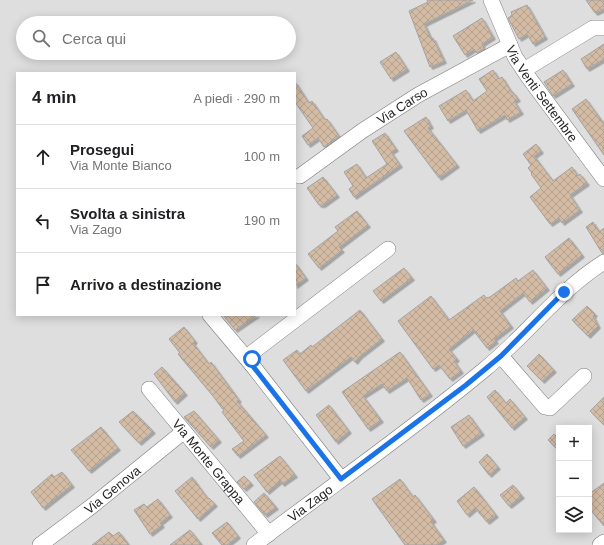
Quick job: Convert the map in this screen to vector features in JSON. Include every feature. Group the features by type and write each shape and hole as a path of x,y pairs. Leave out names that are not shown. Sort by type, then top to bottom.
{"street":[{"name":"Via Venti Settembre","path":"492,0 510,46 524,70 604,179"},
{"path":"524,70 593,28 604,28"},
{"name":"Via Carso","path":"300,176 362,131 418,95 510,46"},
{"path":"252,365 253,352 388,249"},
{"name":"Via Zago","path":"254,545 466,385 501,356 564,292 586,273 604,262"},
{"path":"211,316 252,365 341,479"},
{"path":"501,356 546,408 550,408 584,376"},
{"name":"Via Monte Grappa","path":"149,390 269,534"},
{"name":"Via Genova","path":"40,545 92,506 183,432"},
{"path":"600,545 604,542"}],"building":[{"path":"427,0 473,0 424,24 431,39 433,38 444,61 430,67 409,11 428,2"},
{"path":"586,0 604,0 604,9 595,13"},
{"path":"527,5 545,37 533,44 527,34 519,39 508,18 512,15 511,12"},
{"path":"482,18 493,37 482,44 484,49 477,53 474,49 465,55 453,36"},
{"path":"604,44 604,59 587,69 581,59"},
{"path":"396,52 407,69 391,79 380,62"},
{"path":"493,70 499,79 502,77 512,93 513,92 518,99 514,101 521,112 507,120 505,115 478,131 466,110 448,121 439,106 466,90 473,101 487,91 479,79"},
{"path":"563,70 572,84 553,96 544,82"},
{"path":"296,84 309,103 312,101 325,120 327,119 339,136 324,147 318,138 308,145 302,136 313,128 296,103"},
{"path":"586,99 604,124 604,155 572,109"},
{"path":"426,117 431,126 428,128 457,165 439,178 404,131"},
{"path":"385,133 396,149 391,152 400,165 354,197 349,189 353,186 344,172 357,164 366,178 387,164 372,141"},
{"path":"536,144 541,151 534,156 553,181 572,167 578,176 580,174 587,183 570,195 580,210 562,223 559,218 550,224 530,197 541,188 531,174 532,173 528,168 531,165 523,154"},
{"path":"323,177 337,195 323,205 319,205 307,188"},
{"path":"357,211 368,225 339,247 342,250 319,268 308,254 338,231 335,227"},
{"path":"593,222 599,232 604,228 604,253 602,253 586,227"},
{"path":"569,238 582,255 558,274 545,257"},
{"path":"296,264 306,278 296,285"},
{"path":"404,268 412,278 381,301 373,291"},
{"path":"533,270 547,288 530,302 523,293 500,311 511,326 494,339 496,341 487,348 473,330 449,349 457,359 454,361 461,371 450,379 439,365 433,369 398,321 431,296 449,320 484,295 486,298 490,297 516,278 518,281"},
{"path":"587,306 595,314 593,316 598,326 588,336 572,320"},
{"path":"360,310 382,339 360,356 355,362 351,357 306,391 283,360 297,350 300,354 311,345 312,347"},
{"path":"224,316 256,316 235,330"},
{"path":"184,327 195,341 193,343 209,364 211,362 239,400 237,401 266,435 238,456 232,449 244,441 222,412 224,411 213,396 178,354 180,353 169,339"},
{"path":"400,352 430,394 421,400 407,378 387,391 382,384 363,396 381,420 368,429 342,392"},
{"path":"539,354 554,370 542,381 527,366"},
{"path":"162,367 185,393 175,402 154,374"},
{"path":"495,390 506,403 510,399 525,417 512,428 487,397"},
{"path":"604,397 604,425 590,411"},
{"path":"329,405 349,431 336,442 316,415"},
{"path":"133,411 153,431 139,443 119,422"},
{"path":"194,411 219,440 211,447 184,417"},
{"path":"469,415 482,433 463,446 451,427"},
{"path":"101,427 118,448 89,471 71,450"},
{"path":"554,434 556,436 556,448 548,440"},
{"path":"487,454 498,467 489,475 479,462"},
{"path":"280,456 295,475 282,484 280,481 267,492 254,475"},
{"path":"62,472 72,485 43,508 31,492 52,474 54,477"},
{"path":"244,476 251,483 244,489 237,482"},
{"path":"192,477 208,499 209,498 215,504 198,519 175,491"},
{"path":"400,479 413,497 415,495 434,520 431,522 444,540 436,545 405,545 372,499"},
{"path":"604,483 604,526 592,512 592,492"},
{"path":"513,485 522,496 509,506 500,495"},
{"path":"474,487 496,515 487,522 475,508 467,515 457,501"},
{"path":"264,493 276,507 265,515 254,502"},
{"path":"158,499 170,515 160,523 162,525 150,534 134,510 144,504 147,507"},
{"path":"227,522 238,536 227,545 222,545 212,533"},
{"path":"190,530 202,545 170,545"},
{"path":"109,532 113,536 119,532 129,545 92,545"}],"route":[{"path":"252,359 252,365 341,479 466,385 501,356 564,292"}]}
